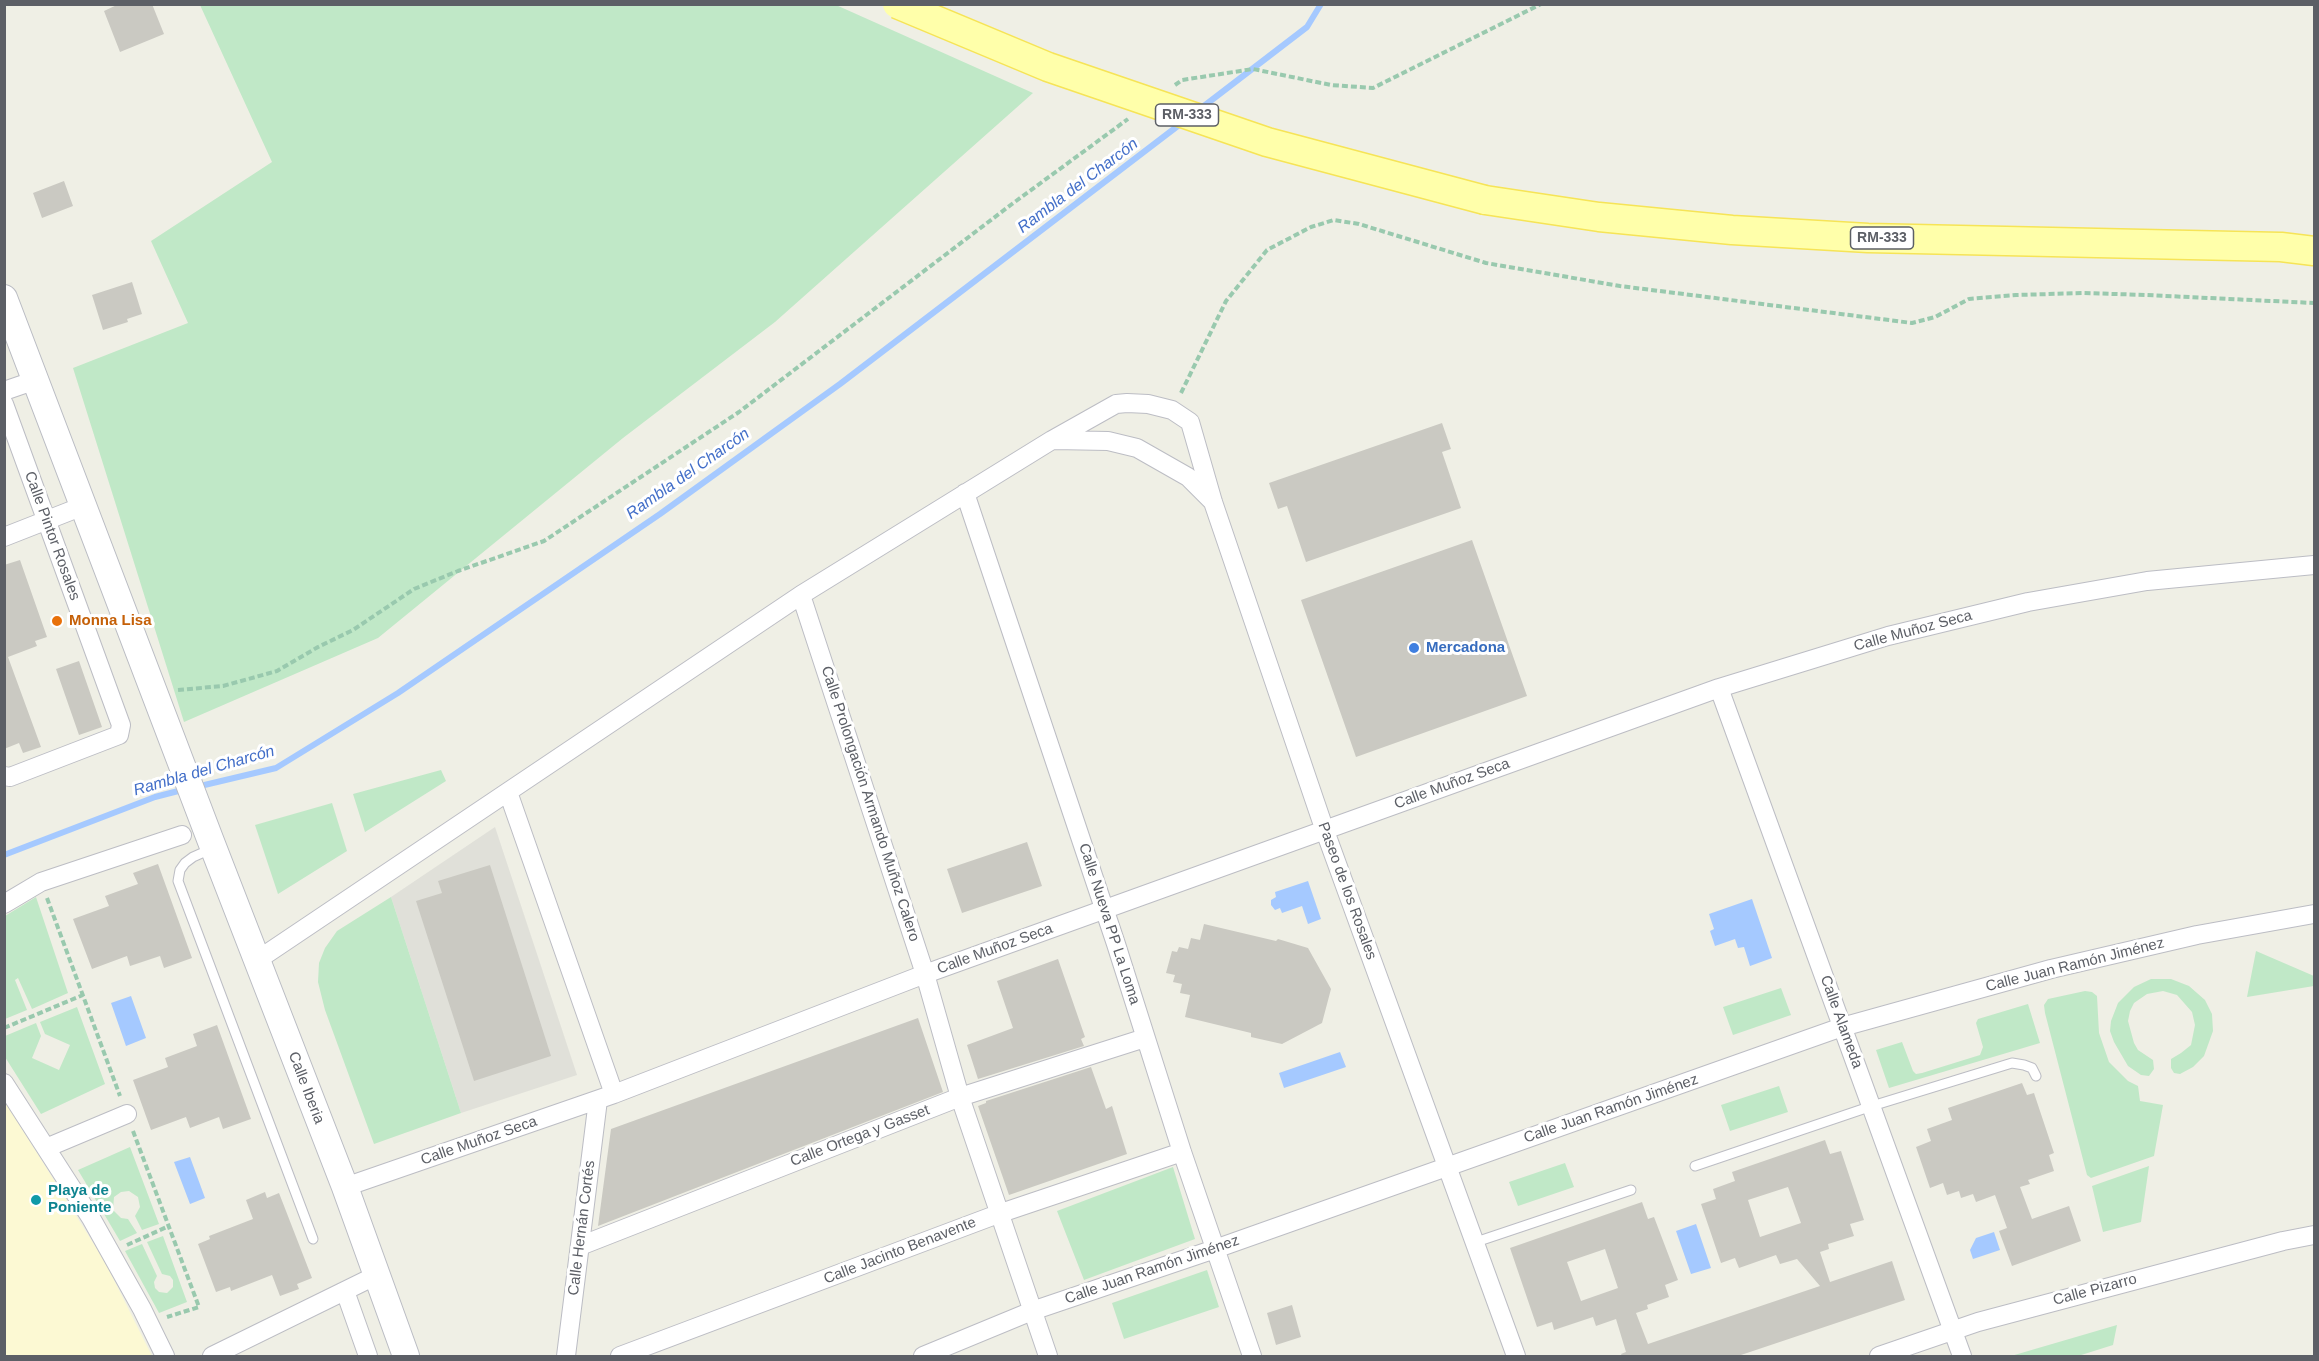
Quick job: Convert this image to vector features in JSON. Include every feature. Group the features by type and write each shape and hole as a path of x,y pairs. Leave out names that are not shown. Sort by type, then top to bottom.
{"main road":[{"name":"RM-333","path":"897,4 1048,67 1267,142 1485,200 1599,217 1789,233 1995,242 2281,247 2314,251"},
{"name":"RM-333","path":"2281,247 2314,238"},
{"name":"Calle Iberia","path":"4,298 256,961 345,1187 406,1356"}],"street":[{"path":"4,391 36,380"},
{"path":"256,961 801,595 1052,440 1116,404 1148,404 1172,410"},
{"name":"Calle Pintor Rosales","path":"4,405 121,724 119,735 10,777 4,776"},
{"name":"Paseo de los Rosales","path":"1172,410 1190,422 1214,502 1325,831 1516,1356"},
{"path":"1052,440 1108,441 1137,448 1188,477 1214,502"},
{"name":"Calle Nueva PP La Loma","path":"965,493 1182,1152 1252,1356"},
{"path":"4,537 83,506"},
{"name":"Calle Muñoz Seca","path":"345,1187 606,1097 925,974 1719,688 1888,636 2028,602 2147,581 2314,565"},
{"name":"Calle Prolongación Armando Muñoz Calero","path":"801,595 925,974 960,1097 1048,1356"},
{"name":"Calle Alameda","path":"1719,688 1962,1356"},
{"path":"508,792 606,1097"},
{"path":"4,904 41,882 182,835"},
{"name":"Calle Juan Ramón Jiménez","path":"923,1356 1032,1311 1215,1249 1842,1027 2051,969 2197,935 2314,914"},
{"name":"Calle Ortega y Gasset","path":"580,1246 960,1097 1145,1038"},
{"path":"4,1083 110,1252 165,1356"},
{"name":"Calle Hernán Cortés","path":"566,1356 580,1246 606,1097"},
{"path":"46,1148 127,1114"},
{"name":"Calle Jacinto Benavente","path":"620,1356 999,1214 1182,1152"},
{"name":"Calle Pizarro","path":"1879,1356 1953,1329 2252,1249 2314,1235"},
{"path":"216,1356 377,1275"},
{"path":"345,1291 368,1356"}],"lane":[{"path":"213,848 185,863 180,870 178,881 313,1239"},
{"path":"1695,1166 1872,1106 2012,1063 2032,1068 2036,1076"},
{"path":"1476,1242 1631,1190"}],"path":[{"path":"1173,87 1182,80 1253,69 1331,85 1373,88 1541,4"},
{"path":"156,696 183,690 223,686 277,671 353,630 414,589 544,541 739,412 1012,204 1135,114"},
{"path":"1172,410 1226,301 1267,250 1311,228 1334,220 1359,224 1486,263 1620,286 1912,323 1935,317 1969,299 2016,295 2126,294 2314,303"},
{"path":"4,1028 83,995"},
{"path":"110,1252 168,1226"}],"shaded area":[{"path":"495,827 577,1075 461,1113 391,897"}],"green space":[{"path":"200,5 836,5 1033,93 775,322 623,438 378,638 184,722 73,368 188,323 151,241 272,162"},
{"path":"441,770 446,781 365,832 353,794"},
{"path":"332,803 347,851 278,894 255,825"},
{"path":"36,897 68,993 32,1009 18,978 15,980 27,1010 5,1019 5,916"},
{"path":"391,897 461,1113 374,1144 325,1010 318,982 319,963 325,948 337,931"},
{"path":"2256,951 2314,976 2314,986 2247,997"},
{"path":"2151,979 2171,979 2189,986 2205,1000 2212,1014 2213,1031 2204,1056 2193,1067 2180,1074 2174,1073 2171,1068 2171,1059 2191,1045 2195,1025 2192,1012 2177,995 2163,991 2147,994 2134,1003 2130,1011 2128,1021 2134,1043 2138,1050 2153,1060 2154,1069 2149,1076 2141,1075 2128,1066 2110,1031 2118,1003 2134,987"},
{"path":"1781,988 1791,1015 1733,1035 1723,1007"},
{"path":"2085,991 2097,996 2099,1033 2109,1062 2128,1081 2138,1086 2140,1101 2163,1105 2154,1156 2091,1178 2087,1175 2044,1005 2048,999"},
{"path":"2028,1004 2040,1043 1889,1088 1876,1050 1902,1042 1913,1071 1916,1074 1922,1073 1980,1055 1983,1047 1976,1023 1978,1019"},
{"path":"77,1007 105,1084 41,1114 5,1057 5,1036 36,1023 41,1036 32,1058 59,1070 70,1045 45,1034 40,1022"},
{"path":"1779,1086 1788,1112 1730,1131 1721,1105"},
{"path":"130,1147 159,1224 142,1230 135,1216 140,1207 138,1197 129,1191 121,1192 114,1197 113,1210 121,1218 128,1219 137,1233 120,1241 78,1170"},
{"path":"1565,1163 1574,1187 1518,1206 1509,1182"},
{"path":"2149,1166 2141,1222 2103,1232 2092,1186"},
{"path":"1173,1167 1195,1239 1084,1280 1057,1211"},
{"path":"163,1236 187,1302 159,1313 125,1251 142,1244 157,1276 154,1282 155,1288 159,1292 167,1293 173,1287 173,1280 170,1276 162,1274 147,1242"},
{"path":"1207,1270 1219,1307 1124,1339 1112,1303"},
{"path":"2117,1325 2113,1345 2078,1356 2011,1356"}],"sand":[{"name":"Playa de Poniente","path":"4,1100 105,1262 152,1356 5,1356"}],"water":[{"path":"1308,881 1321,919 1308,924 1302,906 1282,913 1280,908 1275,910 1271,905 1271,900 1276,897 1275,892"},
{"path":"1752,899 1772,958 1750,966 1744,947 1738,948 1735,939 1715,946 1710,931 1714,929 1709,914"},
{"path":"131,996 146,1038 126,1046 111,1003"},
{"path":"1340,1052 1346,1067 1284,1088 1279,1073"},
{"path":"190,1157 205,1198 190,1204 174,1162"},
{"path":"1696,1224 1711,1268 1691,1274 1676,1231"},
{"path":"1994,1232 2000,1250 1973,1259 1970,1250 1976,1238"}],"building":[{"path":"119,4 152,4 164,34 120,52 104,11"},
{"path":"64,181 73,206 42,218 33,193"},
{"path":"132,282 142,314 127,319 128,322 103,330 92,295"},
{"path":"1442,423 1451,449 1442,452 1461,508 1306,562 1287,506 1278,509 1269,483"},
{"name":"Mercadona","path":"1472,540 1527,696 1356,757 1301,600"},
{"path":"20,560 47,637 35,641 37,646 8,657 41,747 23,753 19,743 4,749 4,565"},
{"path":"79,661 102,727 79,735 56,669"},
{"path":"1027,842 1042,886 962,913 947,869"},
{"path":"158,864 192,958 164,968 160,956 130,966 127,956 92,969 73,919 109,906 105,896 138,884 133,873"},
{"path":"490,865 551,1056 474,1081 416,901 442,893 438,881"},
{"path":"1204,924 1276,941 1278,939 1308,948 1331,989 1322,1023 1282,1044 1251,1037 1251,1033 1185,1017 1190,995 1180,993 1182,984 1173,982 1175,975 1166,973 1172,951 1177,952 1179,947 1188,949 1191,938 1200,940"},
{"path":"1058,959 1085,1037 1081,1039 1084,1046 978,1079 967,1045 1013,1028 997,981"},
{"path":"918,1018 943,1092 598,1226 611,1129"},
{"path":"217,1025 251,1119 223,1129 219,1117 190,1128 186,1117 151,1130 133,1080 168,1067 165,1058 197,1046 193,1034"},
{"path":"1091,1067 1106,1109 1112,1106 1127,1154 1009,1195 978,1106 986,1101"},
{"path":"2022,1083 2027,1095 2034,1093 2054,1153 2049,1155 2054,1171 2028,1180 2030,1184 2020,1187 2032,1219 2069,1206 2081,1241 2012,1266 1999,1231 2007,1228 1995,1195 1976,1202 1973,1194 1961,1198 1959,1191 1947,1195 1943,1183 1930,1188 1916,1147 1931,1141 1927,1129 1952,1120 1948,1108"},
{"path":"1825,1140 1830,1154 1841,1151 1864,1220 1850,1224 1854,1236 1828,1244 1829,1249 1820,1252 1830,1282 1892,1261 1905,1300 1738,1356 1622,1356 1621,1354 1626,1352 1616,1319 1596,1326 1593,1317 1554,1330 1552,1322 1537,1327 1510,1248 1642,1202 1648,1219 1654,1217 1678,1280 1665,1285 1669,1297 1647,1305 1648,1309 1636,1313 1648,1344 1820,1286 1797,1259 1780,1264 1776,1255 1739,1268 1735,1258 1721,1263 1701,1204 1716,1199 1713,1189 1735,1181 1732,1172","holes":["1788,1187 1801,1223 1760,1237 1748,1200","1605,1249 1618,1288 1581,1301 1567,1262"]},
{"path":"265,1192 267,1198 279,1193 312,1278 297,1284 299,1289 280,1296 272,1275 231,1291 230,1287 216,1292 198,1244 210,1239 209,1236 253,1219 246,1200"},
{"path":"1292,1305 1301,1337 1276,1345 1267,1313"}],"waterway":[{"name":"Rambla del Charcón","path":"1200,109 1307,27 1321,4"},
{"name":"Rambla del Charcón","path":"196,787 276,768 398,693 660,514 840,384 1183,122"},
{"name":"Rambla del Charcón","path":"4,855 155,797 186,789"}],"place":[{"name":"Monna Lisa","path":"57,621"},
{"name":"Mercadona","path":"1414,648"},
{"name":"Playa de Poniente","path":"36,1200"}]}
